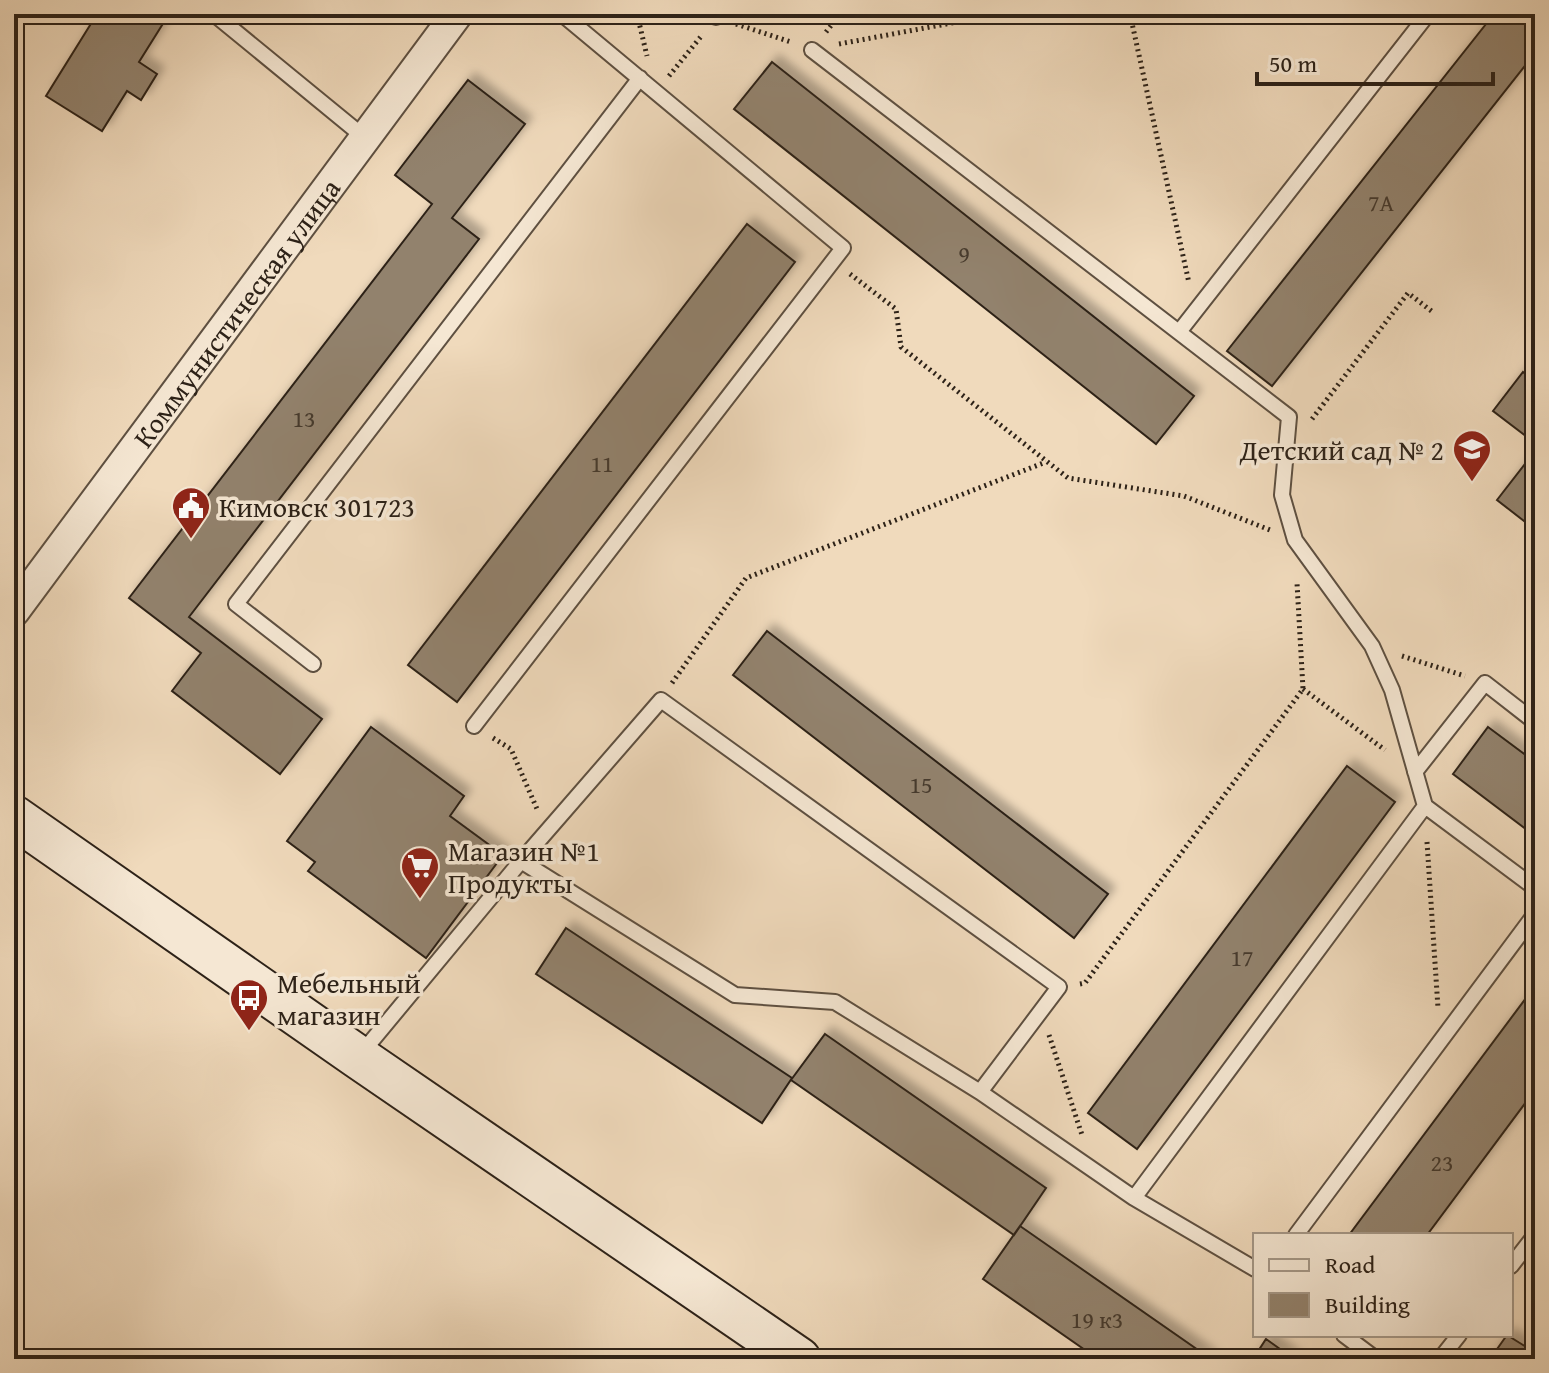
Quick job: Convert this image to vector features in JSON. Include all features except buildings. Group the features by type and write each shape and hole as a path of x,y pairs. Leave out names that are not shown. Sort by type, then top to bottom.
{"main road":[{"path":"14,817 799,1359"}],"street":[{"name":"Коммунистическая улица","path":"14,611 457,14"}],"lane":[{"path":"214,14 364,137"},
{"path":"474,726 843,248 562,14"},
{"path":"1179,332 1428,14"},
{"path":"812,50 1289,417 1282,495 1295,540 1372,646 1392,690 1425,806 1535,888"},
{"path":"313,664 236,604 640,78"},
{"path":"1415,772 1485,683 1535,722"},
{"path":"358,1057 521,861 661,700 1059,987 980,1092"},
{"path":"1134,1198 1425,806"},
{"path":"521,861 735,995 835,1002 980,1092 1134,1198 1253,1268"},
{"path":"1297,1233 1535,914"},
{"path":"1513,1263 1535,1235"},
{"path":"1347,1337 1376,1359"},
{"path":"1440,1359 1457,1337"}],"path":[{"path":"637,14 657,92"},
{"path":"657,92 717,16 812,50 1000,14"},
{"path":"1130,14 1195,312"},
{"path":"833,261 896,309 901,347 1068,478 1184,496 1295,540 1303,689 1085,983 1059,987"},
{"path":"1286,453 1408,293 1434,313"},
{"path":"661,700 746,578 1047,462"},
{"path":"1372,646 1485,683"},
{"path":"1303,689 1415,772"},
{"path":"474,726 511,749 546,832"},
{"path":"1425,806 1440,1041"},
{"path":"1041,1011 1094,1171"}],"place":[{"name":"Детский сад № 2","path":"1472,483"},
{"name":"Кимовск 301723","path":"191,540"},
{"name":"Магазин №1 Продукты","path":"420,900"},
{"name":"Мебельный магазин","path":"249,1032"}]}
